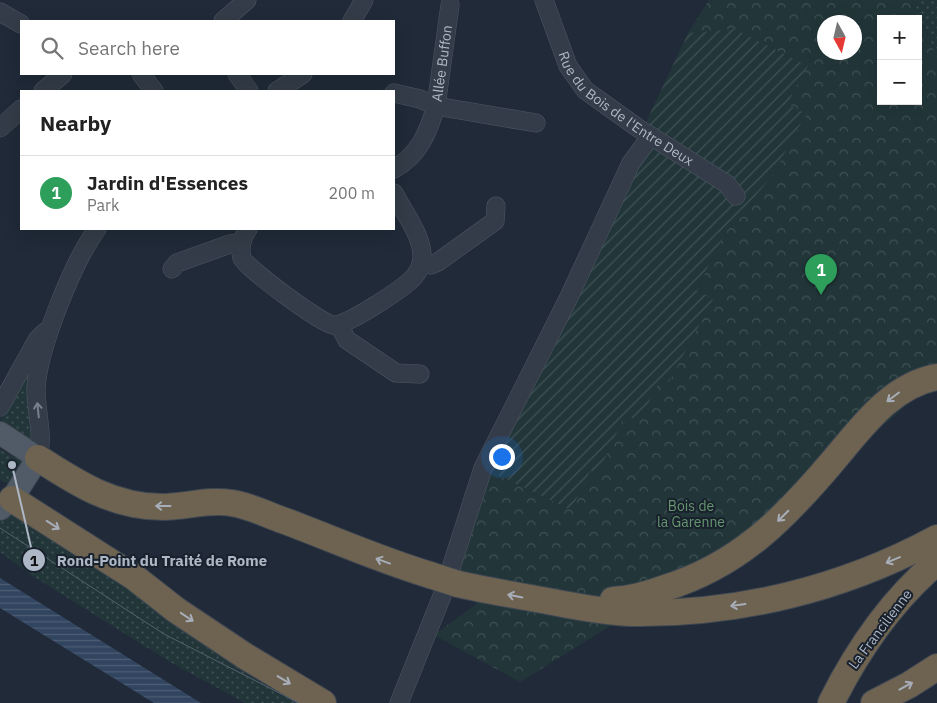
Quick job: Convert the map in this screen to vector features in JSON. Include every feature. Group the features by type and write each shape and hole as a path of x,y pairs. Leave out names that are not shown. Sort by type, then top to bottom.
{"highway":[{"path":"563,604 619,599 648,594 699,575 732,559 756,542 804,496 882,407 914,384 937,376"},
{"path":"38,458 83,487 101,494 142,505 164,507 212,502 231,503 307,530 389,563 458,584 585,609 630,613 718,608 762,601 811,590 853,577 913,551 937,538"},
{"path":"4,500 134,577 176,610 245,656 324,703"},
{"name":"La Francilienne","path":"831,703 847,673 887,615 907,591 937,562"},
{"path":"874,703 909,685 937,666"}],"main road":[{"path":"0,433 38,458 4,500"}],"street":[{"path":"226,20 247,0"},
{"path":"353,20 364,0"},
{"name":"Rue du Bois de l'Entre Deux","path":"544,0 568,66 585,90 645,132 727,184 736,196"},
{"name":"Allée Buffon","path":"395,93 420,99 436,106 450,5"},
{"path":"0,12 20,23"},
{"path":"44,90 62,75"},
{"path":"142,75 153,90"},
{"path":"238,75 247,90"},
{"path":"279,90 302,75"},
{"path":"395,168 420,146 436,106 536,123"},
{"path":"0,128 20,111"},
{"path":"399,703 442,596 483,468 568,297 645,132"},
{"path":"244,236 243,259 247,266 323,322 339,325 354,319 414,277 422,263 418,239 395,195"},
{"path":"422,263 431,265 438,262 495,221 496,206"},
{"path":"38,458 42,445 36,391 39,367 50,327 82,256 96,230"},
{"path":"172,270 177,263 230,244 244,236"},
{"path":"339,325 347,340 396,373 420,374"},
{"path":"0,407 37,340 50,327"}],"green space":[{"name":"Bois de la Garenne","path":"709,0 913,0 919,15 877,15 877,105 922,105 922,22 937,59 937,379 728,559 700,570 520,682 434,635 505,583 450,570 483,468 571,510 590,470 598,473 625,414 639,420 660,380 669,382 712,299 696,291 726,232 772,176 806,115 787,104 734,29 688,33"},
{"path":"913,0 937,0 937,59 922,22 922,15 919,15"},
{"path":"734,29 808,66 787,104 806,114 772,176 726,232 696,290 713,299 669,382 660,380 639,421 625,415 598,473 590,471 571,510 483,468 688,33"},
{"path":"27,371 35,443 0,422"},
{"path":"0,449 15,458 17,455 24,462 10,484 0,480"},
{"path":"10,512 315,703 245,703 170,662 31,575 0,552 0,517"}],"water":[{"path":"0,578 201,703 154,703 0,608"}],"tram line":[{"path":"0,528 164,634 299,703"}],"place":[{"name":"Jardin d'Essences","path":"821,295"},
{"name":"Rond-Point du Traité de Rome","path":"12,465"}]}
